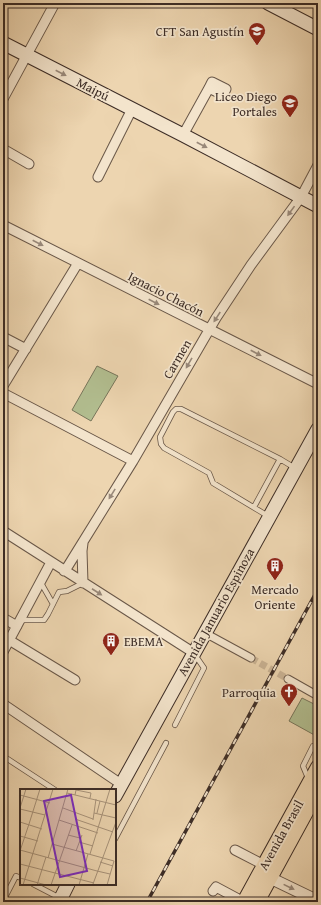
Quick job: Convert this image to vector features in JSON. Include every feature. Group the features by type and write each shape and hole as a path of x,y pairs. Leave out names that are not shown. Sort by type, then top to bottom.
{"main road":[{"path":"268,3 318,29"},
{"name":"Maipú","path":"3,43 318,206"},
{"name":"Avenida Januario Espinoza","path":"116,794 318,429"},
{"name":"Avenida Brasil","path":"244,902 265,872 314,786 318,767"},
{"name":"Avenida Brasil","path":"257,902 265,872"},
{"path":"60,900 68,885"}],"street":[{"path":"3,98 55,3"},
{"path":"183,135 209,88"},
{"path":"98,177 132,109"},
{"path":"3,150 29,164"},
{"name":"Carmen","path":"64,570 68,566 132,461 209,330 251,265 301,197 318,165"},
{"name":"Ignacio Chacón","path":"4,228 78,263 318,384"},
{"path":"3,386 78,263"},
{"path":"3,337 26,349"},
{"path":"3,393 132,461"},
{"path":"3,531 194,653"},
{"path":"83,583 82,551 84,539"},
{"path":"3,652 51,562"},
{"path":"3,618 18,623"},
{"path":"205,633 251,658"},
{"path":"9,640 75,680"},
{"path":"288,679 318,696"},
{"path":"3,704 122,784"},
{"path":"235,850 265,872 318,901"},
{"path":"213,891 216,887 244,902"}],"lane":[{"path":"269,517 213,483 208,473 166,450 162,446 160,436 172,412 176,409 181,409 296,468"},
{"path":"254,507 280,459"},
{"path":"40,582 53,604"},
{"path":"18,623 44,620 60,592 67,591 83,583"},
{"path":"175,725 204,668 194,653"},
{"path":"116,837 166,743"},
{"path":"314,786 303,766 313,746 318,746"},
{"path":"3,756 53,789"},
{"path":"3,901 16,876 20,878"},
{"path":"35,885 60,900"}],"green space":[{"path":"97,366 118,376 91,421 72,410"},
{"path":"302,698 318,706 318,737 289,721"}],"tunnel":[{"path":"251,658 288,679"}],"railway":[{"path":"147,902 318,589"}],"place":[{"name":"CFT San Agustín","path":"257,46"},
{"name":"Liceo Diego Portales","path":"290,118"},
{"name":"Mercado Oriente","path":"275,581"},
{"name":"EBEMA","path":"111,656"},
{"name":"Parroquia","path":"289,707"}]}
